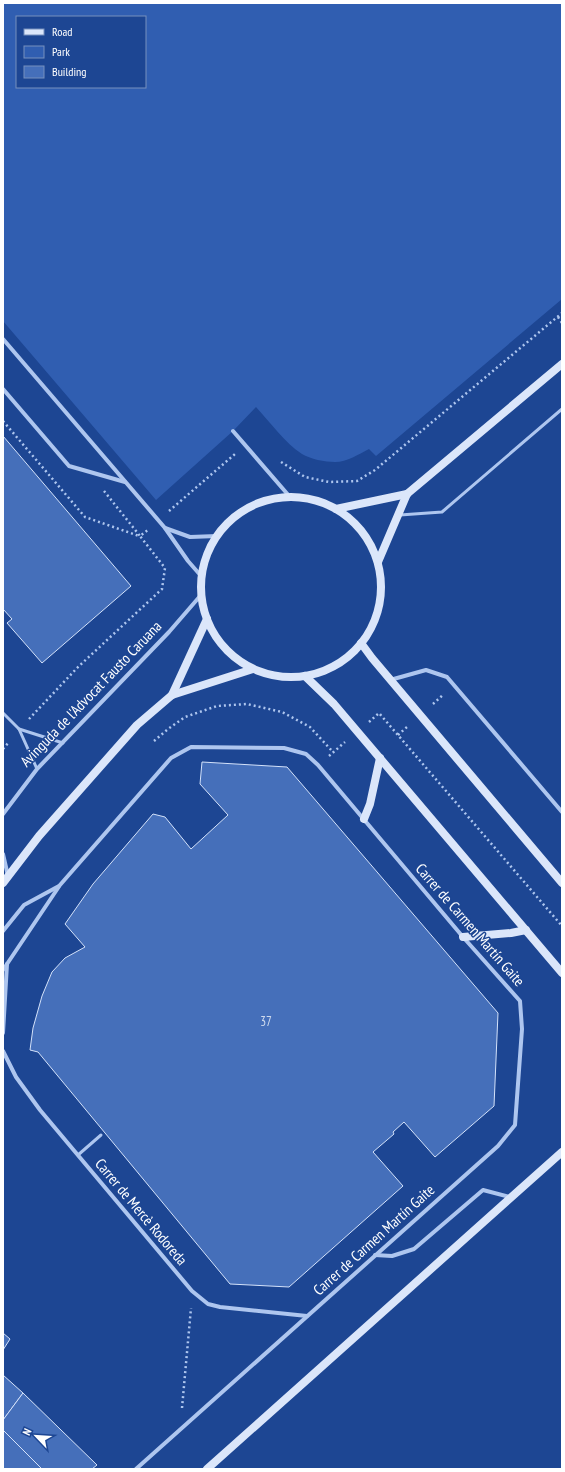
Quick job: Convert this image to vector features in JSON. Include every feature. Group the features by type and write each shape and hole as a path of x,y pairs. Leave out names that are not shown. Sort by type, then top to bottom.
{"street":[{"path":"3,339 159,520 188,561 202,577"},
{"path":"378,562 407,494 562,364"},
{"path":"3,389 69,466 126,482"},
{"path":"233,431 290,497"},
{"path":"336,508 407,494"},
{"path":"290,497 314,500 336,508 353,521 362,531 371,545 378,562 381,579 380,601 376,618 354,652 340,663 324,671 289,678 275,676 253,669 241,662 222,646 207,619 201,595 202,577 206,557 217,536 230,521 249,508 271,499 290,497"},
{"path":"165,528 190,537 217,536"},
{"name":"Avinguda de l'Advocat Fausto Caruana","path":"3,814 37,769 169,632 201,595"},
{"path":"172,695 207,619"},
{"path":"361,643 390,680 562,883"},
{"path":"5,879 39,836 137,725 172,695 253,669"},
{"path":"390,680 426,670 447,677 562,812"},
{"path":"305,676 334,704 562,972"},
{"name":"Carrer de Carmen Martín Gaite","path":"60,885 171,758 190,747 284,748 306,754 318,765 463,937 520,1001 522,1029 515,1125 498,1146 136,1469"},
{"path":"364,819 370,804 380,758"},
{"path":"3,854 5,879"},
{"path":"3,931 24,905 60,885"},
{"path":"3,970 60,885"},
{"path":"463,937 510,934 526,930"},
{"path":"3,1033 7,963"},
{"name":"Carrer de Mercè Rodoreda","path":"3,1051 16,1077 32,1099 192,1291 208,1304 307,1316"},
{"path":"207,1469 562,1152"},
{"path":"375,1255 392,1256 414,1249 483,1190 510,1197"}],"lane":[{"path":"398,515 442,512 562,409"},
{"path":"3,713 19,729 37,769"},
{"path":"19,729 63,743"},
{"path":"78,1155 101,1135"}],"path":[{"path":"277,457 282,463 305,477 329,482 357,481 375,470 562,313"},
{"path":"558,317 562,323"},
{"path":"3,421 85,517 140,536 165,568 162,589 78,667 19,729 3,750"},
{"path":"140,536 245,446"},
{"path":"154,741 168,728 185,717 217,706 247,704 282,712 310,727 333,752 379,713 562,926"},
{"path":"192,1291 182,1408 192,1419"}],"green space":[{"path":"3,3 562,3 562,299 376,456 369,449 339,462 318,460 309,457 302,454 290,444 256,407 233,431 156,500 3,321"}],"building":[{"path":"3,436 131,586 42,663 7,623 12,619 3,609"},
{"path":"202,762 287,767 498,1013 494,1106 435,1157 404,1122 393,1132 394,1134 373,1152 403,1186 289,1287 230,1284 38,1052 30,1050 33,1028 42,996 52,972 65,958 85,947 65,924 93,884 153,814 165,817 191,849 228,815 200,784"},
{"path":"3,1333 10,1339 3,1350"},
{"path":"3,1375 23,1393 3,1420"},
{"path":"23,1393 97,1465 92,1469 42,1469 3,1430 3,1420"},
{"path":"3,1430 42,1469 3,1469"}]}
